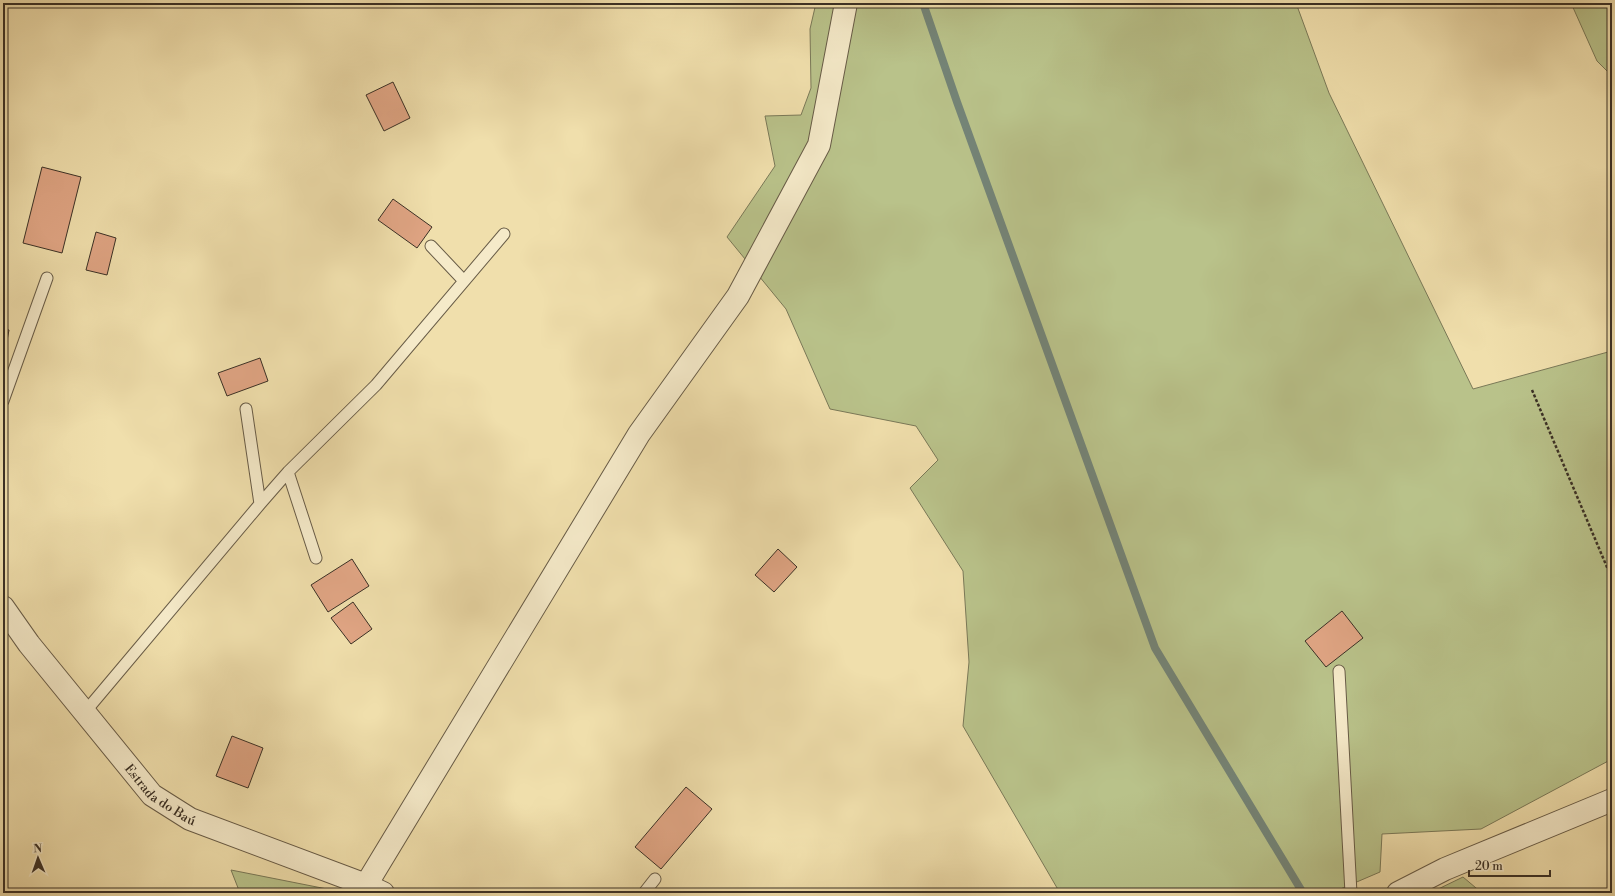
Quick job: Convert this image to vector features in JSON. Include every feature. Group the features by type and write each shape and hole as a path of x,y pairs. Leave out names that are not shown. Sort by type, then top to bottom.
{"street":[{"path":"375,889 639,434 741,289 819,145 846,3"},
{"name":"Estrada do Baú","path":"3,607 29,644 152,795 190,819 375,889"},
{"path":"1398,893 1445,869 1612,800"}],"lane":[{"path":"85,712 288,472 376,384 504,234"},
{"path":"431,246 464,281"},
{"path":"3,401 47,278"},
{"path":"246,409 260,504"},
{"path":"288,472 316,558"},
{"path":"1339,671 1351,893"},
{"path":"644,893 655,879"}],"path":[{"path":"1532,390 1612,579"}],"green space":[{"path":"816,3 1296,3 1329,93 1473,389 1608,352 1612,349 1612,759 1481,829 1382,834 1380,872 1331,893 1060,893 963,726 969,662 963,571 910,488 938,460 916,426 830,409 786,309 727,237 775,166 765,116 801,115 811,88 810,29"},
{"path":"1571,3 1612,3 1612,76 1597,61"},
{"path":"231,870 332,890 338,893 240,893"},
{"path":"1463,877 1482,893 1430,893"}],"building":[{"path":"393,82 410,118 384,131 366,95"},
{"path":"42,167 81,177 62,253 23,243"},
{"path":"393,199 432,227 417,248 378,220"},
{"path":"96,232 116,238 107,275 86,270"},
{"path":"3,329 9,330 3,362"},
{"path":"260,358 268,381 227,396 218,373"},
{"path":"778,549 797,567 774,592 755,575"},
{"path":"352,559 369,586 328,612 311,585"},
{"path":"353,602 372,629 351,644 331,618"},
{"path":"1342,611 1363,638 1326,667 1305,641"},
{"path":"232,736 263,748 248,788 216,776"},
{"path":"686,787 712,809 661,869 635,847"}],"waterway":[{"path":"923,3 957,102 1155,648 1303,893"}]}
